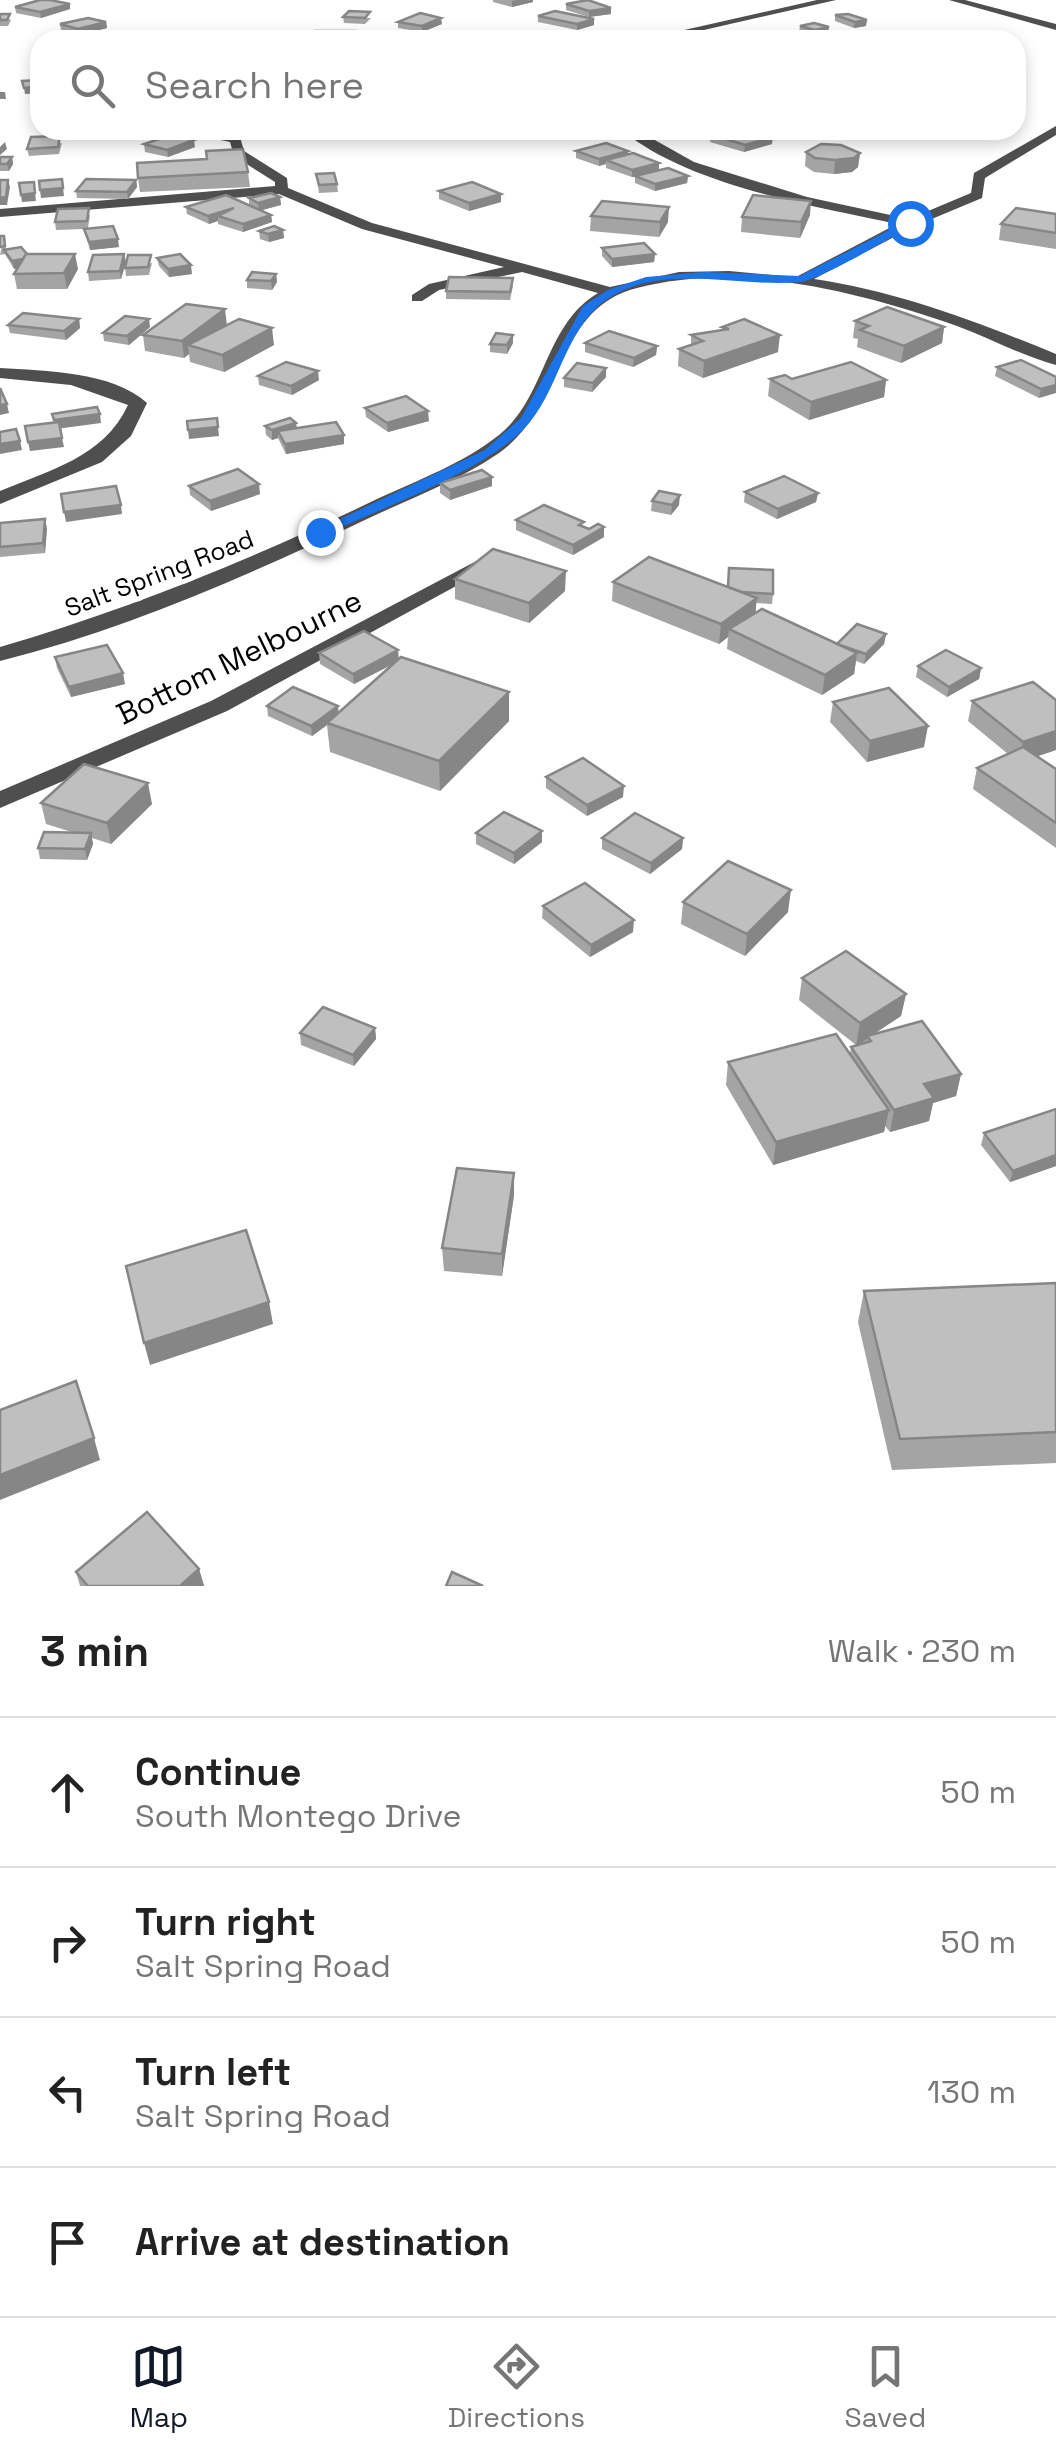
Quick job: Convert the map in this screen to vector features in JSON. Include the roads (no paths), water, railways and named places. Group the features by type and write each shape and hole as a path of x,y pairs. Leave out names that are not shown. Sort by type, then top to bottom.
{"street":[{"path":"691,30 830,0"},
{"path":"954,0 1056,28"},
{"path":"802,279 910,223 978,195 979,176 1056,130"},
{"path":"236,140 238,153 282,181 281,190"},
{"path":"645,140 689,165 804,200 910,223"},
{"path":"0,213 281,190 367,226 612,292"},
{"path":"417,298 434,288 523,268"},
{"name":"Salt Spring Road","path":"0,654 88,630 224,578 489,452 526,420 586,308 612,292 646,280 705,275 802,279 900,300 1056,360"},
{"path":"0,374 66,376 107,386 138,404 125,432 95,458 0,498"},
{"name":"Bottom Melbourne","path":"0,800 219,706 498,556"}]}
